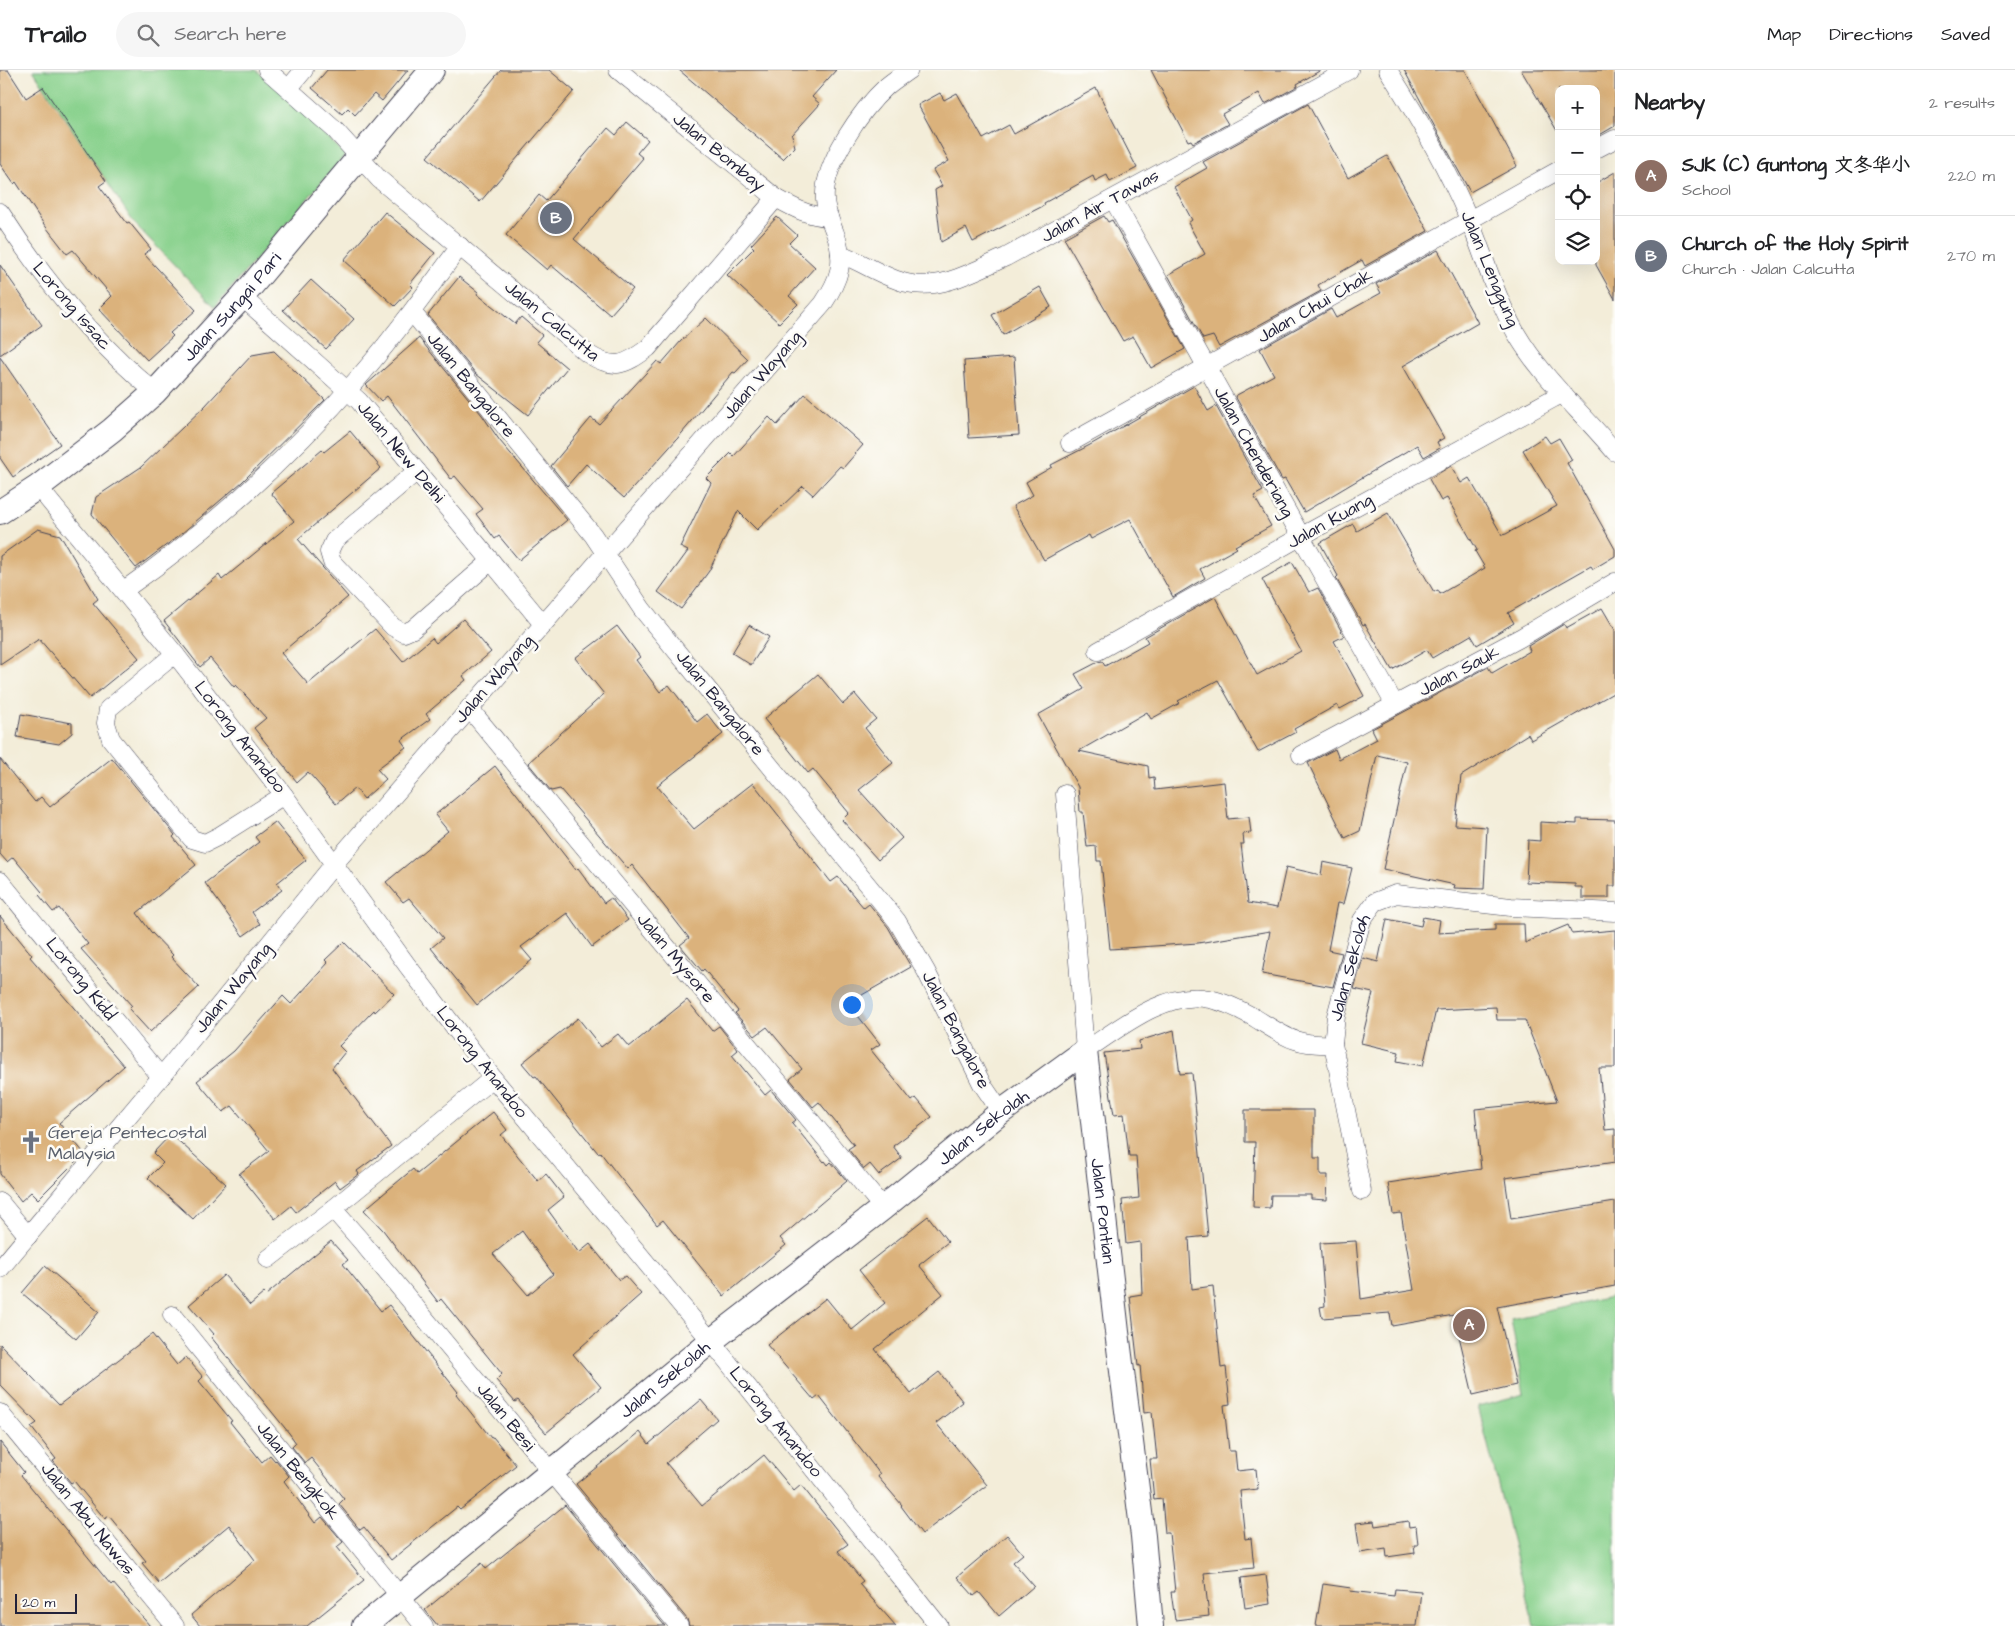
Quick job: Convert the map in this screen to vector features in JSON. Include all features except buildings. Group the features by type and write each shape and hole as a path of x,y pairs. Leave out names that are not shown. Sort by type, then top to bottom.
{"street":[{"name":"Jalan Calcutta","path":"267,70 335,130 379,179 588,354 602,362 617,364 632,360 648,348 776,198"},
{"path":"289,88 304,70"},
{"name":"Jalan Sungai Pari","path":"0,512 38,487 112,430 155,392 242,297 432,70"},
{"name":"Jalan Bombay","path":"618,70 776,198 800,212 829,218"},
{"name":"Jalan Wayang","path":"0,1269 161,1077 334,864 823,304 836,285 840,267 837,238 829,218 825,200 826,184 849,131 887,86 909,70"},
{"name":"Jalan Air Tawas","path":"840,254 908,283 936,285 973,272 1006,257 1349,70"},
{"name":"Jalan Lenggung","path":"1388,70 1454,184 1491,280 1515,332 1539,368 1615,452"},
{"path":"1600,147 1615,139"},
{"name":"Jalan Chui Chak","path":"1070,443 1208,367 1468,218 1555,172"},
{"name":"Jalan Chenderiang","path":"1113,198 1395,706"},
{"name":"Lorong Issac","path":"0,212 47,281 128,370 155,392"},
{"path":"124,590 158,566 223,514 348,390 412,312 460,246"},
{"name":"Jalan New Delhi","path":"242,297 348,390 543,624"},
{"name":"Jalan Bangalore","path":"412,312 606,553 642,609 897,921 926,971 982,1084 1001,1112"},
{"name":"Jalan Kuang","path":"1098,651 1300,537 1563,393"},
{"path":"417,471 334,541 329,552 332,562 393,627 404,633 413,629 491,561"},
{"name":"Lorong Anandoo","path":"38,487 124,590 284,795 407,966 493,1078 711,1341 939,1626"},
{"name":"Jalan Sauk","path":"1301,755 1520,638 1615,582"},
{"path":"175,654 108,709 106,723 111,740 192,839 205,843 284,795"},
{"name":"Jalan Mysore","path":"469,708 883,1208"},
{"name":"Jalan Pontian","path":"1065,794 1085,1051 1143,1536 1151,1626"},
{"name":"Lorong Kidd","path":"0,881 161,1077"},
{"name":"Jalan Sekolah","path":"364,1626 711,1341 883,1208 1001,1112 1134,1018 1165,1004 1187,998 1208,998 1239,1009 1297,1042 1312,1045 1333,1044 1336,1016 1362,920 1375,902 1396,894 1510,907 1615,912"},
{"path":"1333,1044 1362,1191"},
{"path":"268,1260 493,1078"},
{"path":"0,1202 28,1236"},
{"name":"Jalan Besi","path":"333,1209 368,1248 679,1626"},
{"name":"Jalan Bengkok","path":"172,1315 424,1626"},
{"name":"Jalan Abu Nawas","path":"0,1412 175,1626"}],"green space":[{"path":"33,70 256,70 283,91 345,155 215,307 134,223"},
{"path":"1615,1296 1615,1626 1534,1626 1478,1406 1524,1394 1511,1319"}],"place":[{"name":"Church of the Holy Spirit","path":"556,218"},
{"name":"Gereja Pentecostal Malaysia","path":"31,1142"},
{"name":"SJK (C) Guntong 文冬华小","path":"1469,1325"}]}
